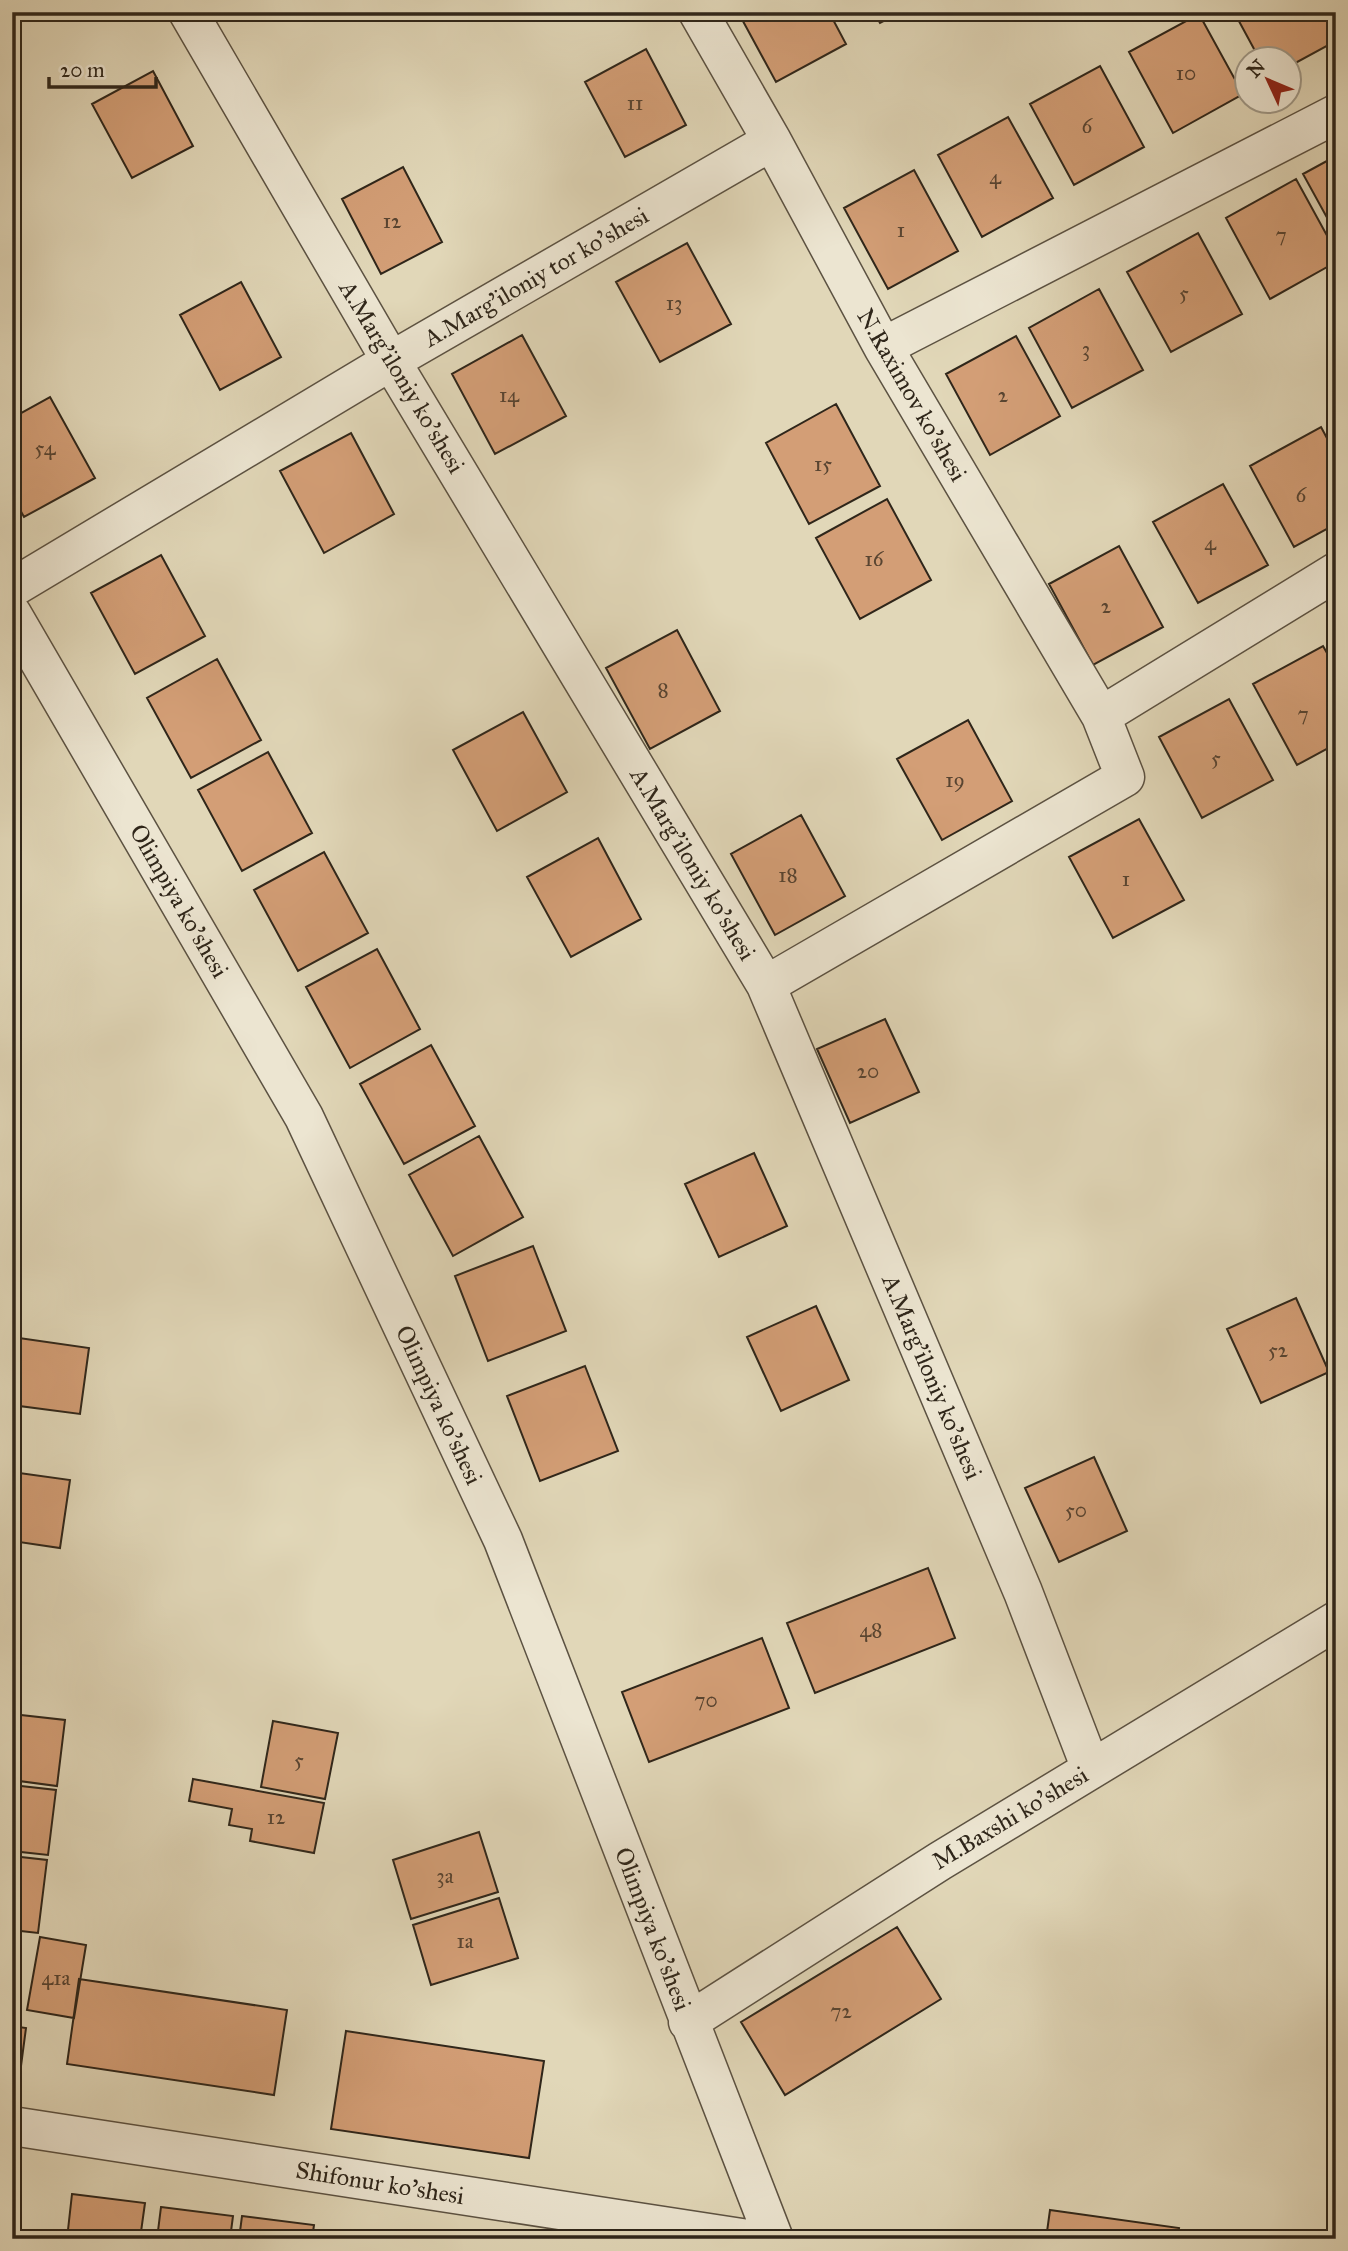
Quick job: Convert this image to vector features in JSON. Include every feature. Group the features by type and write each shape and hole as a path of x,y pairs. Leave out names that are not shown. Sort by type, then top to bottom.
{"street":[{"name":"A.Marg'iloniy ko'shesi","path":"188,12 391,360 766,985 1023,1592 1091,1769"},
{"name":"N.Raximov ko'shesi","path":"698,12 772,141 883,347 1101,716 1125,777 766,985"},
{"path":"883,347 1336,114"},
{"name":"A.Marg'iloniy tor ko'shesi","path":"12,589 391,360 772,141"},
{"path":"1101,716 1336,572"},
{"name":"Olimpiya ko'shesi","path":"12,614 304,1117 503,1540 774,2239"},
{"name":"M.Baxshi ko'shesi","path":"688,2022 940,1861 1336,1621"},
{"name":"Shifonur ko'shesi","path":"12,2126 748,2239"}],"building":[{"path":"738,12 829,12 846,44 776,82"},
{"path":"874,12 901,12 880,23"},
{"path":"1234,12 1325,12 1336,32 1336,41 1302,59 1302,46 1252,46"},
{"path":"1199,14 1232,74 1232,100 1173,133 1129,52"},
{"path":"646,49 686,125 625,157 585,82"},
{"path":"1100,66 1144,147 1074,185 1030,104"},
{"path":"153,71 193,146 132,178 92,104"},
{"path":"1008,117 1053,198 982,237 938,155"},
{"path":"1336,156 1336,234 1303,174"},
{"path":"403,167 442,242 381,274 342,199"},
{"path":"914,170 958,251 888,289 844,208"},
{"path":"1296,179 1336,252 1336,262 1270,299 1226,218"},
{"path":"1198,233 1242,314 1171,352 1127,272"},
{"path":"687,243 731,324 660,362 616,282"},
{"path":"241,282 281,357 220,390 180,315"},
{"path":"1099,289 1143,370 1072,408 1029,328"},
{"path":"522,335 566,416 495,454 452,374"},
{"path":"1016,336 1060,416 990,455 946,374"},
{"path":"50,397 95,478 24,517 12,495 12,418"},
{"path":"836,404 880,486 809,524 766,443"},
{"path":"1321,427 1336,455 1336,524 1294,547 1250,466"},
{"path":"351,433 394,514 324,553 280,471"},
{"path":"1223,484 1268,565 1198,603 1153,522"},
{"path":"887,499 931,580 860,619 816,538"},
{"path":"1119,546 1163,627 1093,665 1049,584"},
{"path":"161,555 205,636 135,674 91,593"},
{"path":"677,630 720,711 650,749 606,668"},
{"path":"1323,646 1336,669 1336,744 1297,765 1253,684"},
{"path":"217,659 261,740 191,778 147,698"},
{"path":"1229,699 1273,780 1202,818 1159,737"},
{"path":"523,712 567,792 497,831 453,750"},
{"path":"968,720 1012,801 942,840 897,759"},
{"path":"268,752 312,833 242,871 198,790"},
{"path":"801,815 845,896 775,935 731,854"},
{"path":"1139,819 1184,900 1113,938 1069,857"},
{"path":"598,838 641,919 571,957 527,877"},
{"path":"324,852 368,933 298,971 254,890"},
{"path":"377,949 420,1029 350,1068 306,987"},
{"path":"885,1019 919,1092 850,1123 817,1049"},
{"path":"431,1045 475,1126 404,1164 360,1084"},
{"path":"479,1136 523,1217 453,1256 409,1175"},
{"path":"754,1153 787,1226 719,1257 685,1184"},
{"path":"533,1246 566,1331 488,1361 455,1276"},
{"path":"1296,1298 1329,1372 1261,1403 1227,1329"},
{"path":"816,1306 849,1380 781,1411 747,1337"},
{"path":"12,1337 89,1348 80,1414 12,1405"},
{"path":"585,1366 618,1451 540,1481 507,1396"},
{"path":"1094,1457 1127,1531 1059,1562 1025,1488"},
{"path":"12,1472 70,1480 60,1548 12,1541"},
{"path":"928,1568 955,1638 815,1693 787,1623"},
{"path":"762,1638 789,1708 649,1762 622,1692"},
{"path":"12,1714 65,1720 57,1786 12,1780"},
{"path":"273,1721 338,1733 325,1799 261,1787"},
{"path":"193,1779 324,1803 314,1853 250,1841 252,1829 229,1825 232,1809 189,1801"},
{"path":"12,1785 56,1790 48,1855 12,1851"},
{"path":"479,1832 498,1892 411,1919 393,1860"},
{"path":"12,1856 47,1860 38,1933 12,1930"},
{"path":"499,1898 518,1958 431,1985 413,1925"},
{"path":"897,1927 941,1999 785,2095 741,2022"},
{"path":"40,1937 86,1945 74,2018 27,2010"},
{"path":"79,1979 287,2010 274,2095 67,2064"},
{"path":"12,2026 26,2028 19,2081 12,2080"},
{"path":"346,2031 544,2061 529,2158 331,2129"},
{"path":"72,2194 145,2203 140,2239 67,2239"},
{"path":"161,2207 233,2216 230,2239 157,2239"},
{"path":"1050,2210 1179,2228 1177,2239 1046,2239"},
{"path":"242,2216 314,2225 312,2239 239,2239"},
{"path":"348,2230 420,2239 347,2239"}]}
